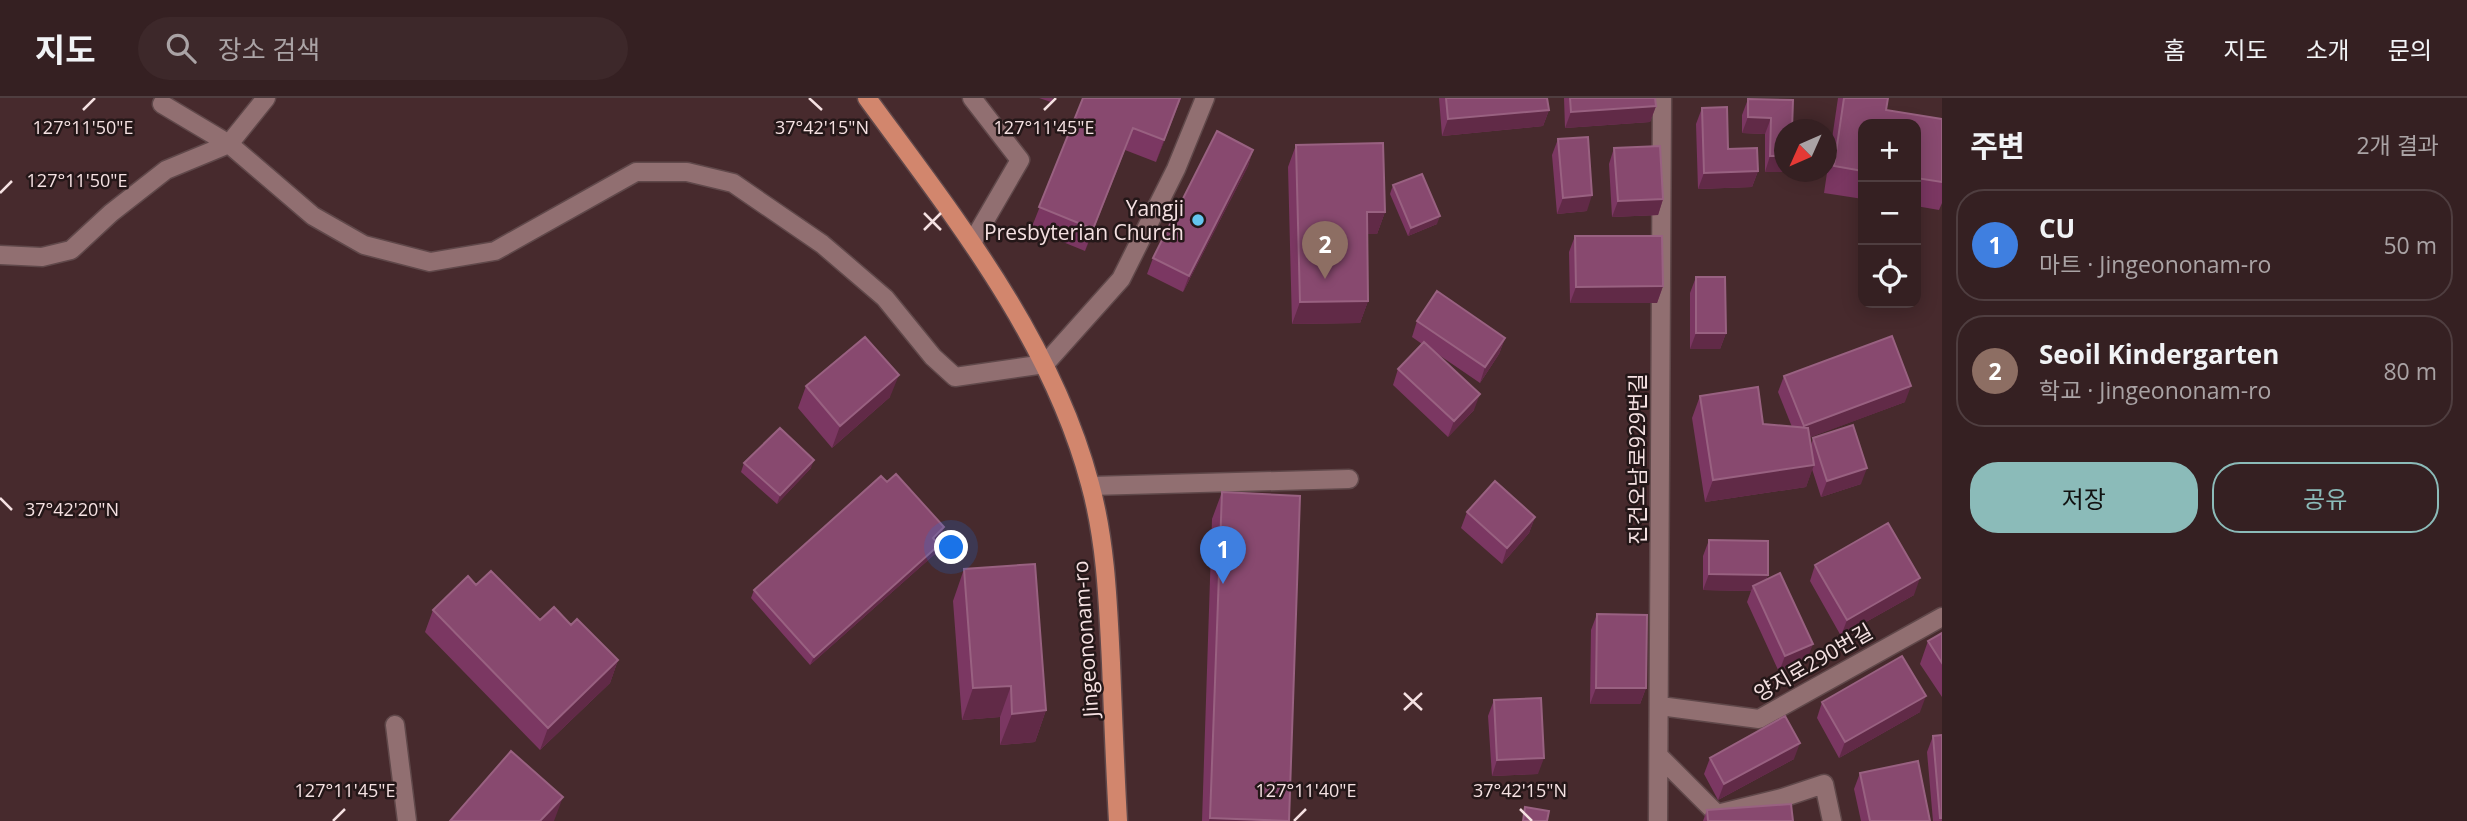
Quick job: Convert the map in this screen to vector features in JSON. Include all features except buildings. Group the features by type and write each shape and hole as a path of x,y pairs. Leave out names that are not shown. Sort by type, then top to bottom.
{"main road":[{"name":"Jingeononam-ro","path":"867,98 973,241 1045,364 1068,414 1091,486 1107,584 1118,821"}],"lane":[{"path":"0,254 42,257 71,250 111,213 166,170 229,145 266,98"},
{"path":"972,98 1020,160 973,241"},
{"path":"162,104 229,145 313,216 364,246 430,262 495,251 636,172 687,172 733,183 822,244 885,298 933,357 955,377 1045,364 1121,279 1176,169 1205,98"},
{"name":"진건오남로929번길","path":"1658,821 1662,98"},
{"path":"1091,486 1349,479"},
{"name":"양지로290번길","path":"1660,706 1759,719 1942,617"},
{"path":"395,725 407,821"},
{"path":"1660,757 1717,814 1782,798 1824,784 1832,821"}],"place":[{"name":"Yangji Presbyterian Church","path":"1198,220"},
{"name":"Seoil Kindergarten","path":"1325,279"},
{"name":"CU","path":"1223,584"}]}
